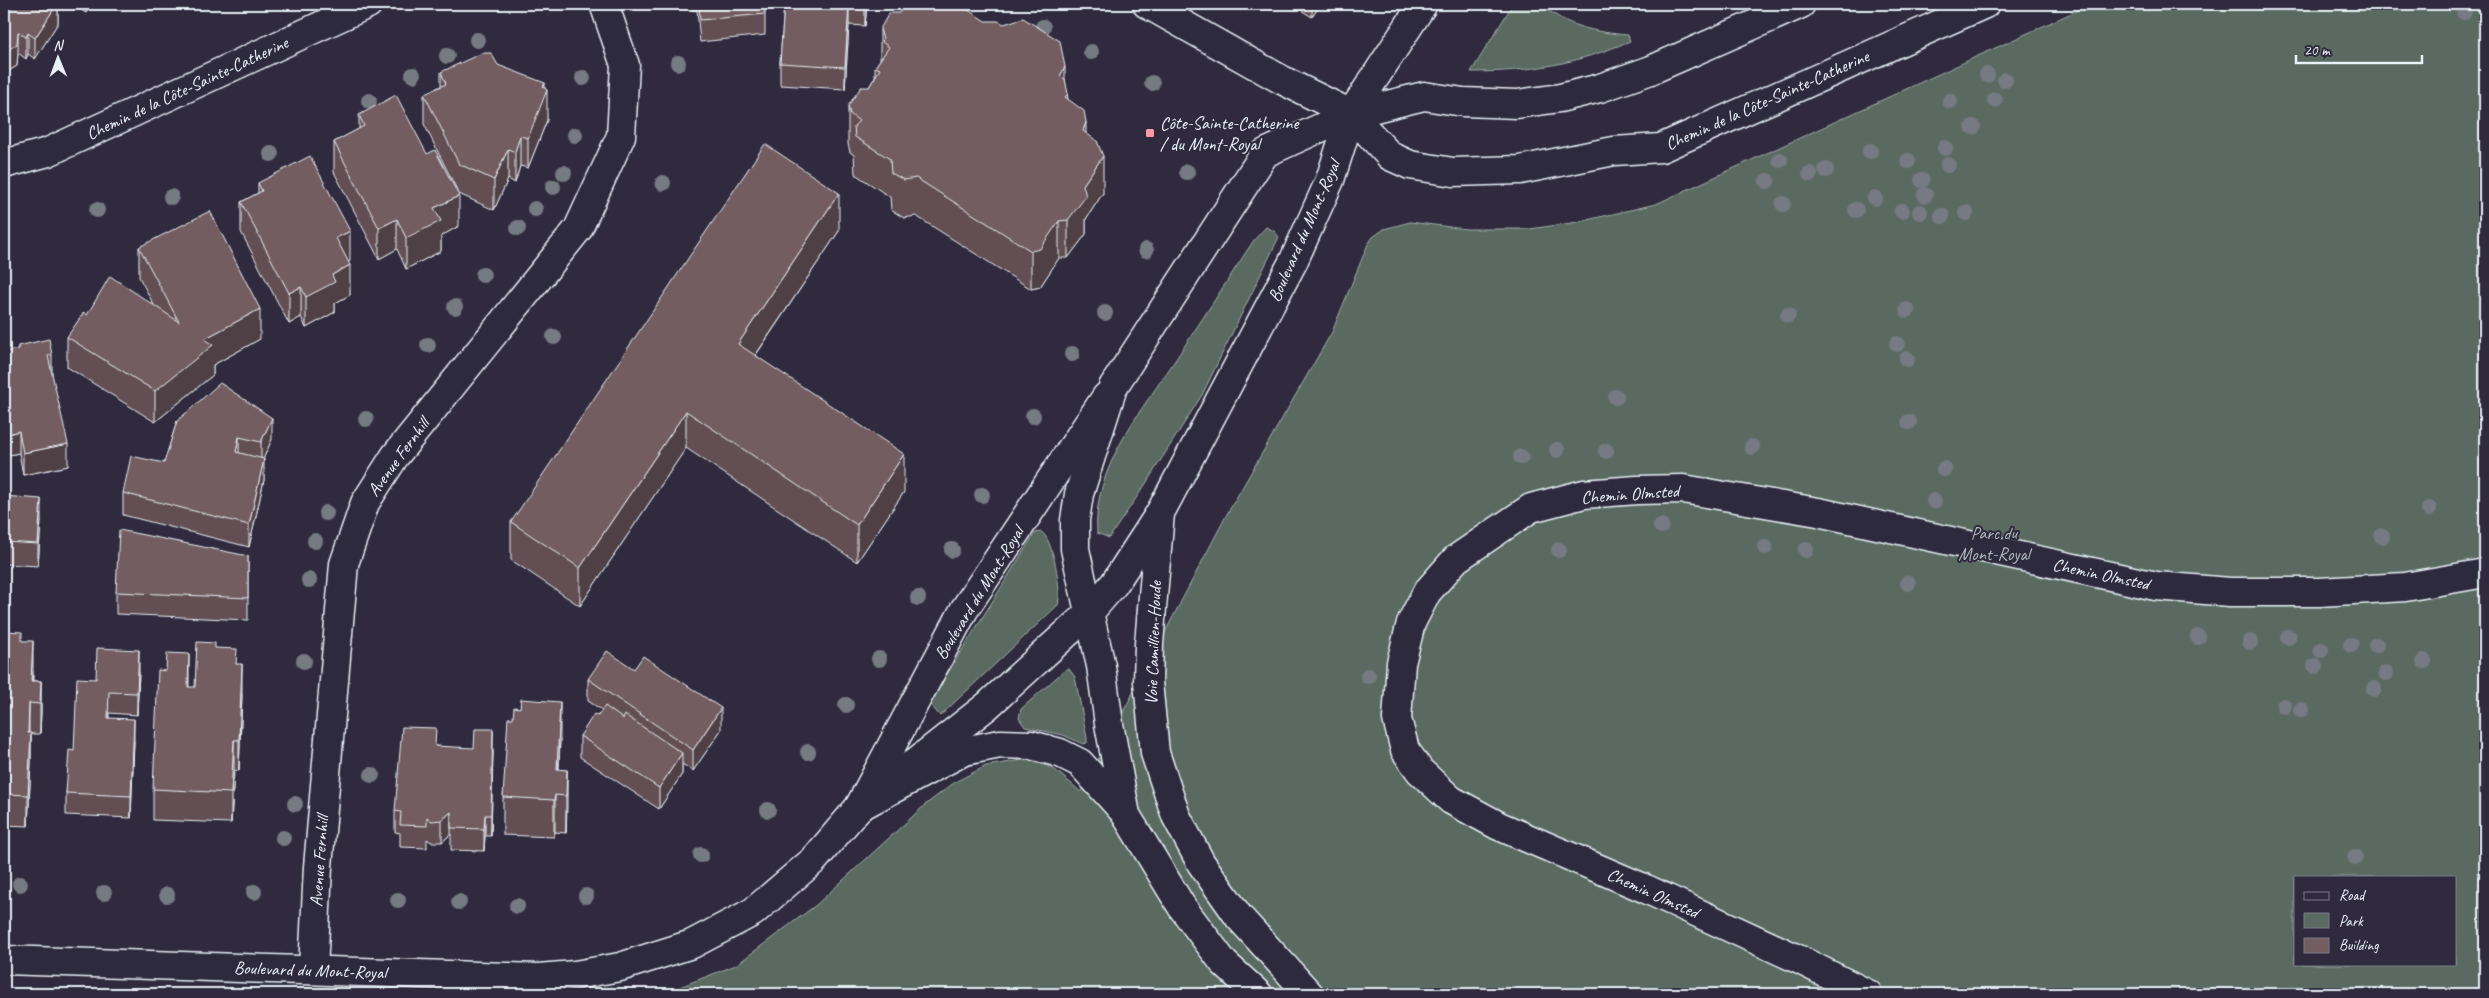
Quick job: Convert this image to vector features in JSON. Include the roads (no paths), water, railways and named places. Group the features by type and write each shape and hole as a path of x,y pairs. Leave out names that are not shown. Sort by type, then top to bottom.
{"street":[{"name":"Chemin de la Côte-Sainte-Catherine","path":"4,164 48,152 368,4"},
{"name":"Avenue Fernhill","path":"313,970 318,867 344,564 365,503 395,456 578,229 621,136 625,65 604,4"},
{"name":"Chemin de la Côte-Sainte-Catherine","path":"1147,4 1282,80 1351,114 1390,156 1410,165 1453,172 1520,170 1614,151 1661,148 1984,4"},
{"path":"1351,114 1422,4"},
{"path":"1351,114 1424,96 1463,102 1517,104 1560,98 1651,70 1801,4"},
{"name":"Boulevard du Mont-Royal","path":"859,806 987,706 1089,613 1114,584 1160,513 1293,262 1330,180 1351,114"},
{"name":"Boulevard du Mont-Royal","path":"4,960 538,978 575,976 620,967 692,944 752,912 814,860 859,806 964,610 1113,387 1265,152 1351,114"},
{"name":"Boulevard du Mont-Royal","path":"1089,613 1075,549 1075,520 1079,494 1113,387"},
{"name":"Chemin Olmsted","path":"1868,994 1800,960 1646,889 1499,826 1451,800 1420,771 1405,750 1397,719 1401,663 1411,623 1427,592 1456,559 1531,508 1584,494 1637,490 1684,490 1818,512 2156,586 2230,592 2319,592 2405,587 2485,573"},
{"name":"Voie Camillien-Houde","path":"1160,513 1148,682 1155,753 1159,768 1176,816 1200,862 1239,918 1308,994"},
{"path":"1089,613 1126,814"},
{"path":"859,806 964,751 1000,744 1031,745 1050,750 1080,762 1126,814 1182,907 1224,963 1258,994"}],"place":[{"name":"Côte-Sainte-Catherine / du Mont-Royal","path":"1150,133"}],"park label":[{"name":"Parc du Mont-Royal","path":"1994,543"}]}
